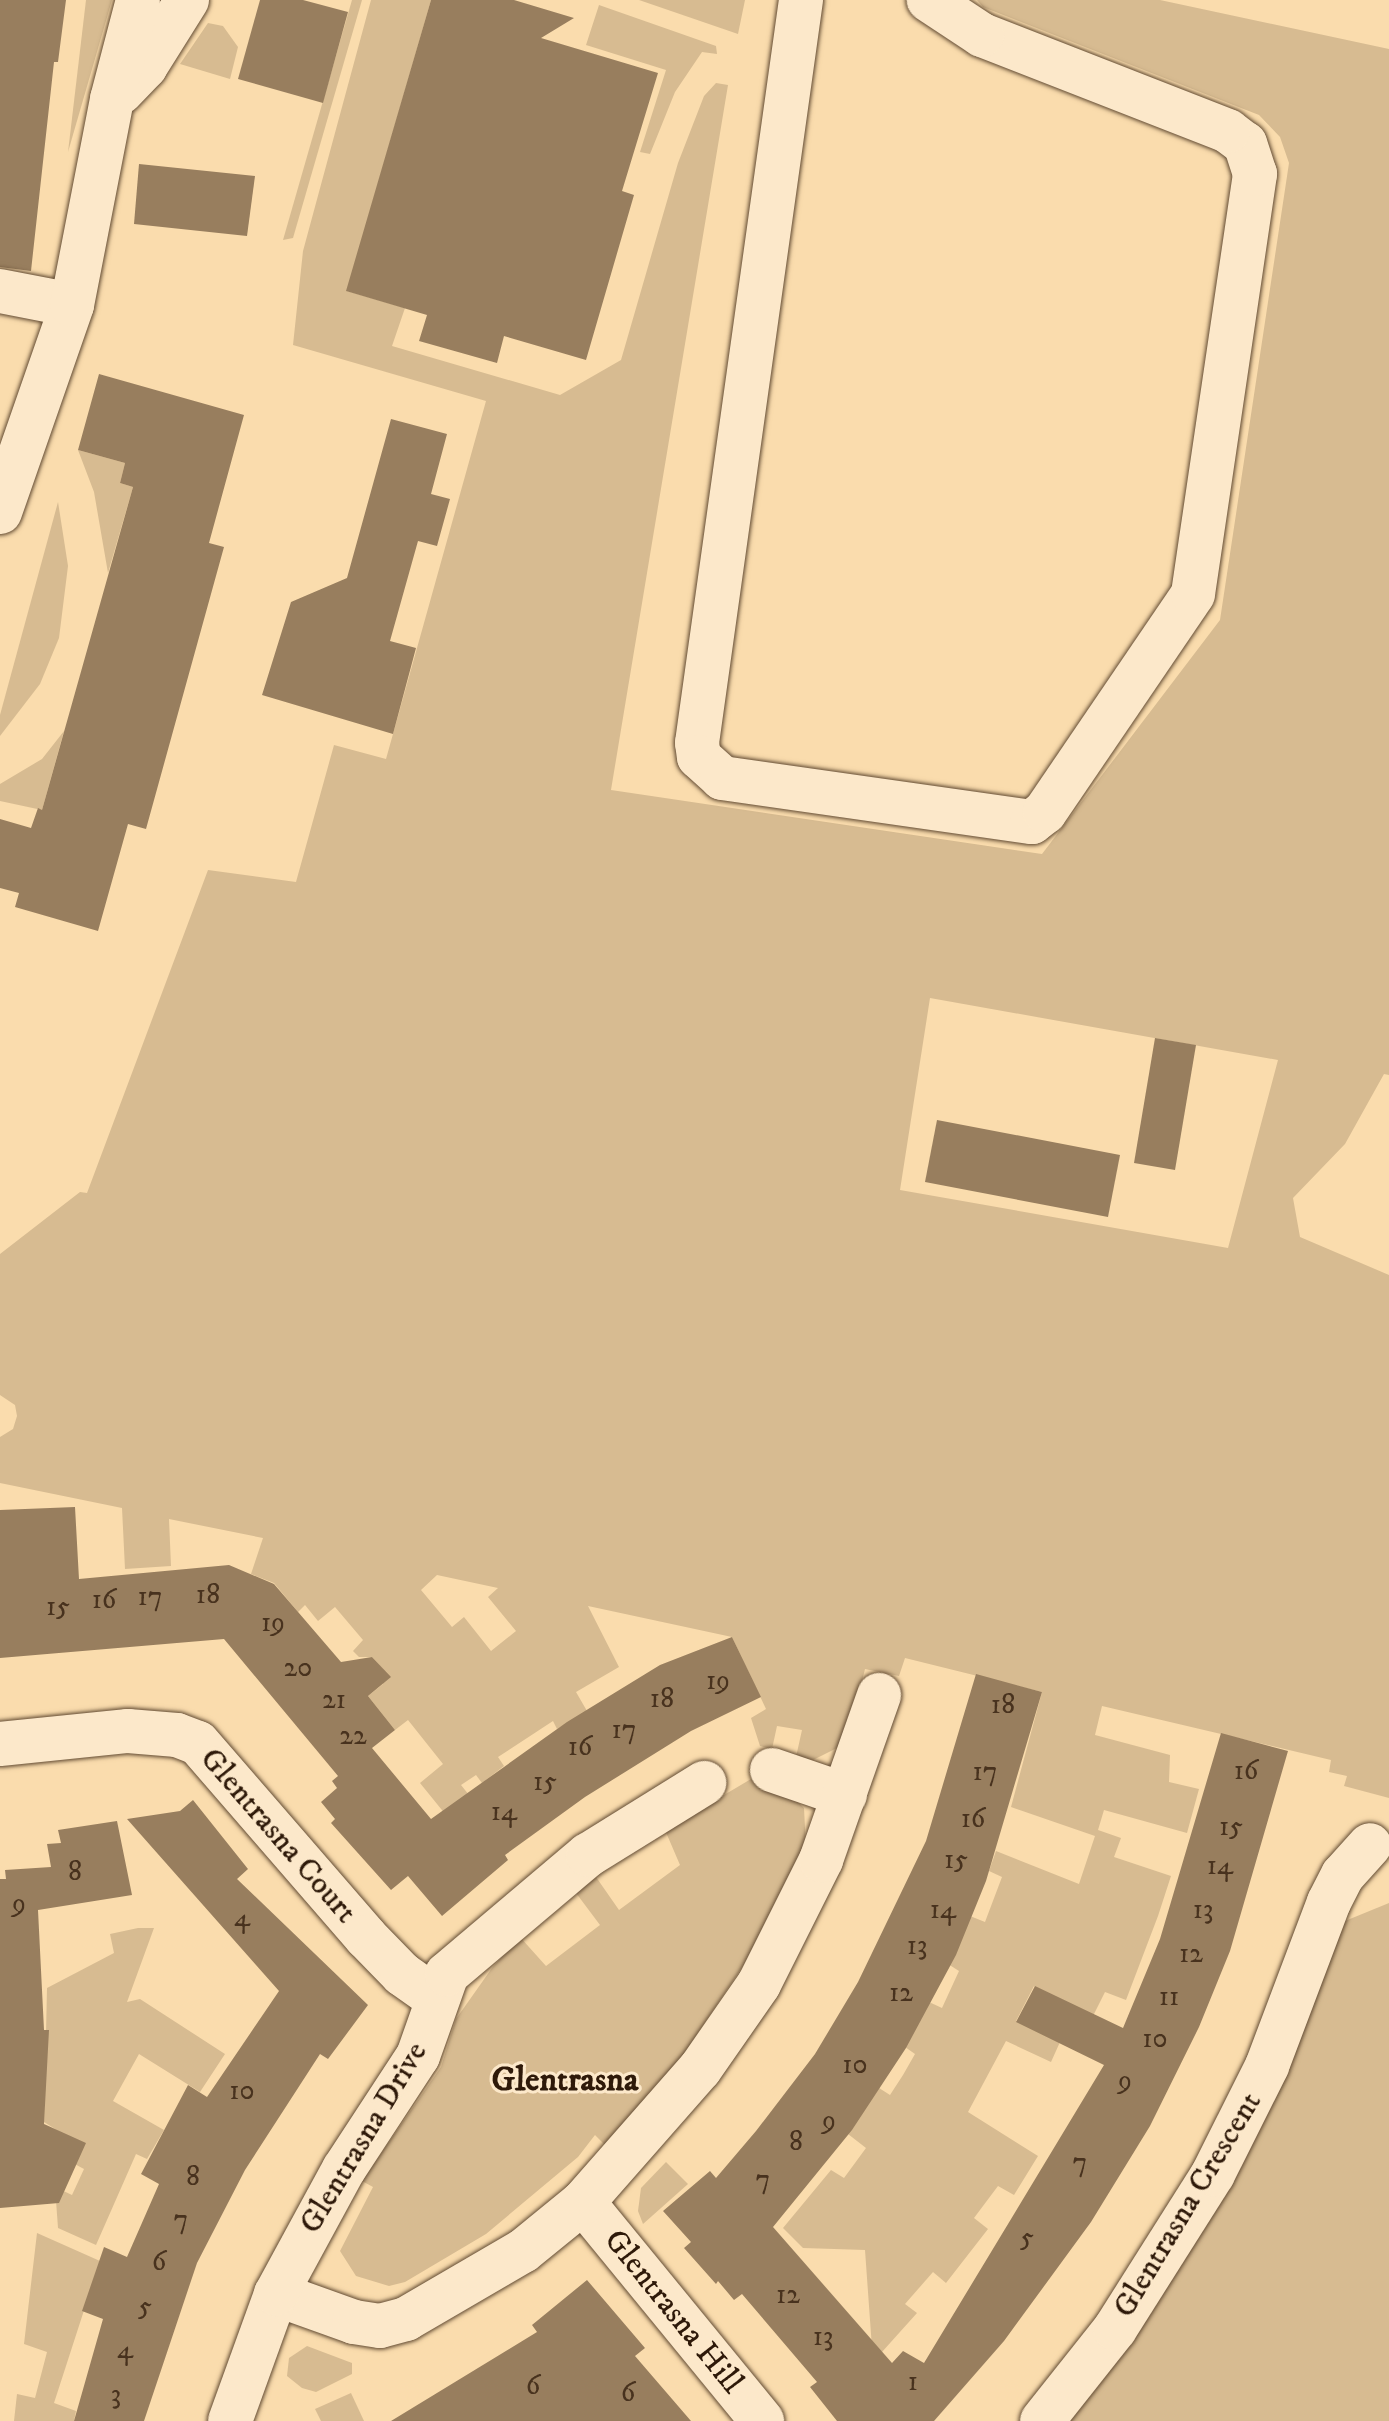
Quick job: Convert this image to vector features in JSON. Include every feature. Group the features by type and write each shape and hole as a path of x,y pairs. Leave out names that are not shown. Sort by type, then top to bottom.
{"street":[{"path":"0,512 12,441 72,305 112,99 138,0"},
{"path":"112,99 145,67 187,0"},
{"path":"801,0 697,743 699,757 722,778 1032,822 1045,812 1193,594 1255,174 1245,144 1228,131 1005,46 929,0"},
{"path":"0,291 72,305"},
{"path":"276,2294 354,2322 380,2326 406,2319 523,2251 583,2202 700,2069 759,1984 821,1860 879,1695"},
{"name":"Glentrasna Court","path":"0,1744 128,1731 177,1735 198,1743 366,1937 402,1974 436,1998"},
{"path":"772,1770 845,1795"},
{"name":"Glentrasna Drive","path":"230,2421 276,2294 337,2181 418,2056 436,1998 461,1958 530,1899 652,1812 704,1783"},
{"name":"Glentrasna Crescent","path":"1042,2421 1115,2329 1213,2174 1267,2066 1329,1902 1343,1875 1370,1845"},
{"name":"Glentrasna Hill","path":"583,2202 762,2421"}],"shaded area":[{"path":"86,0 112,0 68,152"},
{"path":"352,0 362,0 293,238 283,240"},
{"path":"371,0 431,0 347,291 405,308 392,346 560,395 621,360 678,163 704,96 716,83 728,85 611,790 1042,854 1220,620 1289,163 1280,137 1259,115 983,7 977,0 1160,0 1389,49 1389,1075 1384,1074 1345,1144 1293,1198 1300,1237 1389,1275 1389,1798 1344,1786 1347,1776 1329,1772 1331,1760 1102,1706 1095,1735 1170,1755 1169,1782 1199,1789 1187,1833 1104,1810 1098,1830 1121,1838 1114,1857 1171,1876 1126,2000 1105,1992 1085,2032 1034,1986 1016,2021 1060,2042 1051,2062 1006,2041 968,2112 1038,2156 1014,2195 998,2186 974,2218 988,2229 946,2283 933,2272 905,2304 917,2313 873,2362 865,2250 803,2248 783,2228 831,2170 844,2178 866,2148 848,2134 879,2088 890,2095 903,2075 915,2054 905,2047 929,2002 942,2008 959,1971 948,1964 970,1916 985,1922 1002,1877 989,1871 996,1851 1079,1884 1095,1836 1011,1807 1042,1692 905,1658 899,1676 865,1669 849,1732 839,1747 813,1760 796,1757 802,1730 777,1726 772,1749 760,1746 751,1718 766,1709 732,1637 588,1606 619,1667 576,1692 587,1711 557,1729 553,1721 498,1757 504,1766 482,1783 476,1775 461,1785 473,1800 450,1820 420,1783 443,1764 408,1720 395,1730 368,1696 383,1684 383,1669 372,1657 359,1657 353,1651 363,1640 335,1607 318,1621 305,1605 298,1612 274,1583 251,1574 263,1538 169,1519 171,1566 125,1569 122,1508 0,1483 0,1437 13,1429 17,1416 15,1405 0,1395 0,1254 80,1192 87,1193 208,870 296,882 334,745 386,759 486,401 293,345 303,251","holes":["930,998 1278,1060 1228,1248 900,1190","437,1575 498,1588 488,1597 516,1631 491,1651 464,1617 452,1627 421,1590"]},
{"path":"639,0 745,0 738,34"},
{"path":"599,5 716,46 717,54 702,52 675,92 650,154 640,152 666,70 586,45"},
{"path":"208,23 223,26 238,47 230,79 180,64"},
{"path":"78,450 125,463 120,483 133,487 108,573 94,492"},
{"path":"58,502 68,566 59,638 40,684 0,736 0,715"},
{"path":"64,731 42,810 0,801 0,784 42,759"},
{"path":"751,1779 789,1793 804,1808 806,1848 763,1936 683,2055 606,2146 595,2135 578,2157 486,2234 405,2282 389,2286 356,2276 340,2251 373,2187 362,2181 441,2067 456,2019 492,1968 520,1937 546,1966 600,1925 576,1893 596,1877 619,1910 680,1865 665,1830"},
{"path":"1389,1903 1389,2421 1069,2421 1345,1921"},
{"path":"154,1928 127,2002 140,1999 225,2054 200,2092 139,2054 113,2101 164,2130 147,2159 136,2154 96,2245 58,2228 55,2187 72,2195 84,2169 69,2161 60,2132 44,2122 47,1988 114,1953 110,1934"},
{"path":"666,2162 688,2184 643,2224 638,2211 641,2188"},
{"path":"37,2233 100,2261 54,2403 76,2411 74,2421 14,2421 17,2394 35,2398 47,2352 24,2344"},
{"path":"307,2346 352,2363 352,2374 316,2392 302,2388 287,2376 289,2358"},
{"path":"351,2393 364,2421 321,2421 315,2409"}],"building":[{"path":"0,0 66,0 58,62 54,62 31,271 0,267"},
{"path":"260,0 303,0 348,12 323,103 238,79"},
{"path":"431,0 514,0 574,18 541,38 658,73 622,191 634,195 586,360 504,336 497,363 419,341 427,315 346,291"},
{"path":"139,164 255,176 247,236 134,224"},
{"path":"99,374 244,415 209,543 224,547 146,829 128,824 98,931 15,907 19,893 0,888 0,819 31,828 38,808 42,810 133,487 120,483 125,463 78,450"},
{"path":"391,419 447,434 431,494 450,499 437,546 418,541 390,641 416,648 393,734 262,695 291,602 347,578"},
{"path":"1155,1038 1196,1045 1175,1170 1134,1163"},
{"path":"937,1120 1120,1155 1108,1217 925,1182"},
{"path":"75,1507 79,1579 229,1565 274,1584 341,1662 372,1657 391,1677 368,1696 395,1730 372,1748 431,1819 567,1722 660,1665 732,1637 761,1697 691,1731 585,1797 505,1855 508,1860 442,1916 408,1876 391,1890 331,1823 335,1819 321,1802 337,1788 332,1781 338,1776 224,1639 0,1658 0,1510"},
{"path":"976,1674 1042,1692 986,1881 956,1955 906,2048 852,2130 773,2227 892,2363 903,2351 924,2363 1104,2065 1016,2022 1035,1986 1123,2028 1160,1939 1221,1733 1288,1751 1230,1951 1199,2027 1150,2126 1091,2222 1004,2341 934,2421 837,2421 810,2387 817,2382 742,2294 734,2300 718,2281 716,2284 684,2248 691,2242 663,2211 710,2171 716,2178 815,2054 858,1982 926,1841"},
{"path":"193,1800 248,1869 237,1879 368,2005 328,2059 320,2054 245,2170 197,2263 144,2421 74,2421 103,2319 82,2311 104,2247 127,2257 159,2184 141,2174 188,2085 207,2097 279,1991 127,1819 180,1811"},
{"path":"117,1821 132,1895 38,1910 44,2030 49,2030 44,2124 86,2143 59,2203 0,2208 0,1879 6,1879 5,1870 51,1867 47,1844 61,1843 58,1830"},
{"path":"587,2280 645,2348 635,2356 691,2421 391,2421 537,2332 532,2325"}],"district":[{"name":"Glentrasna","path":"565,2081"}]}
